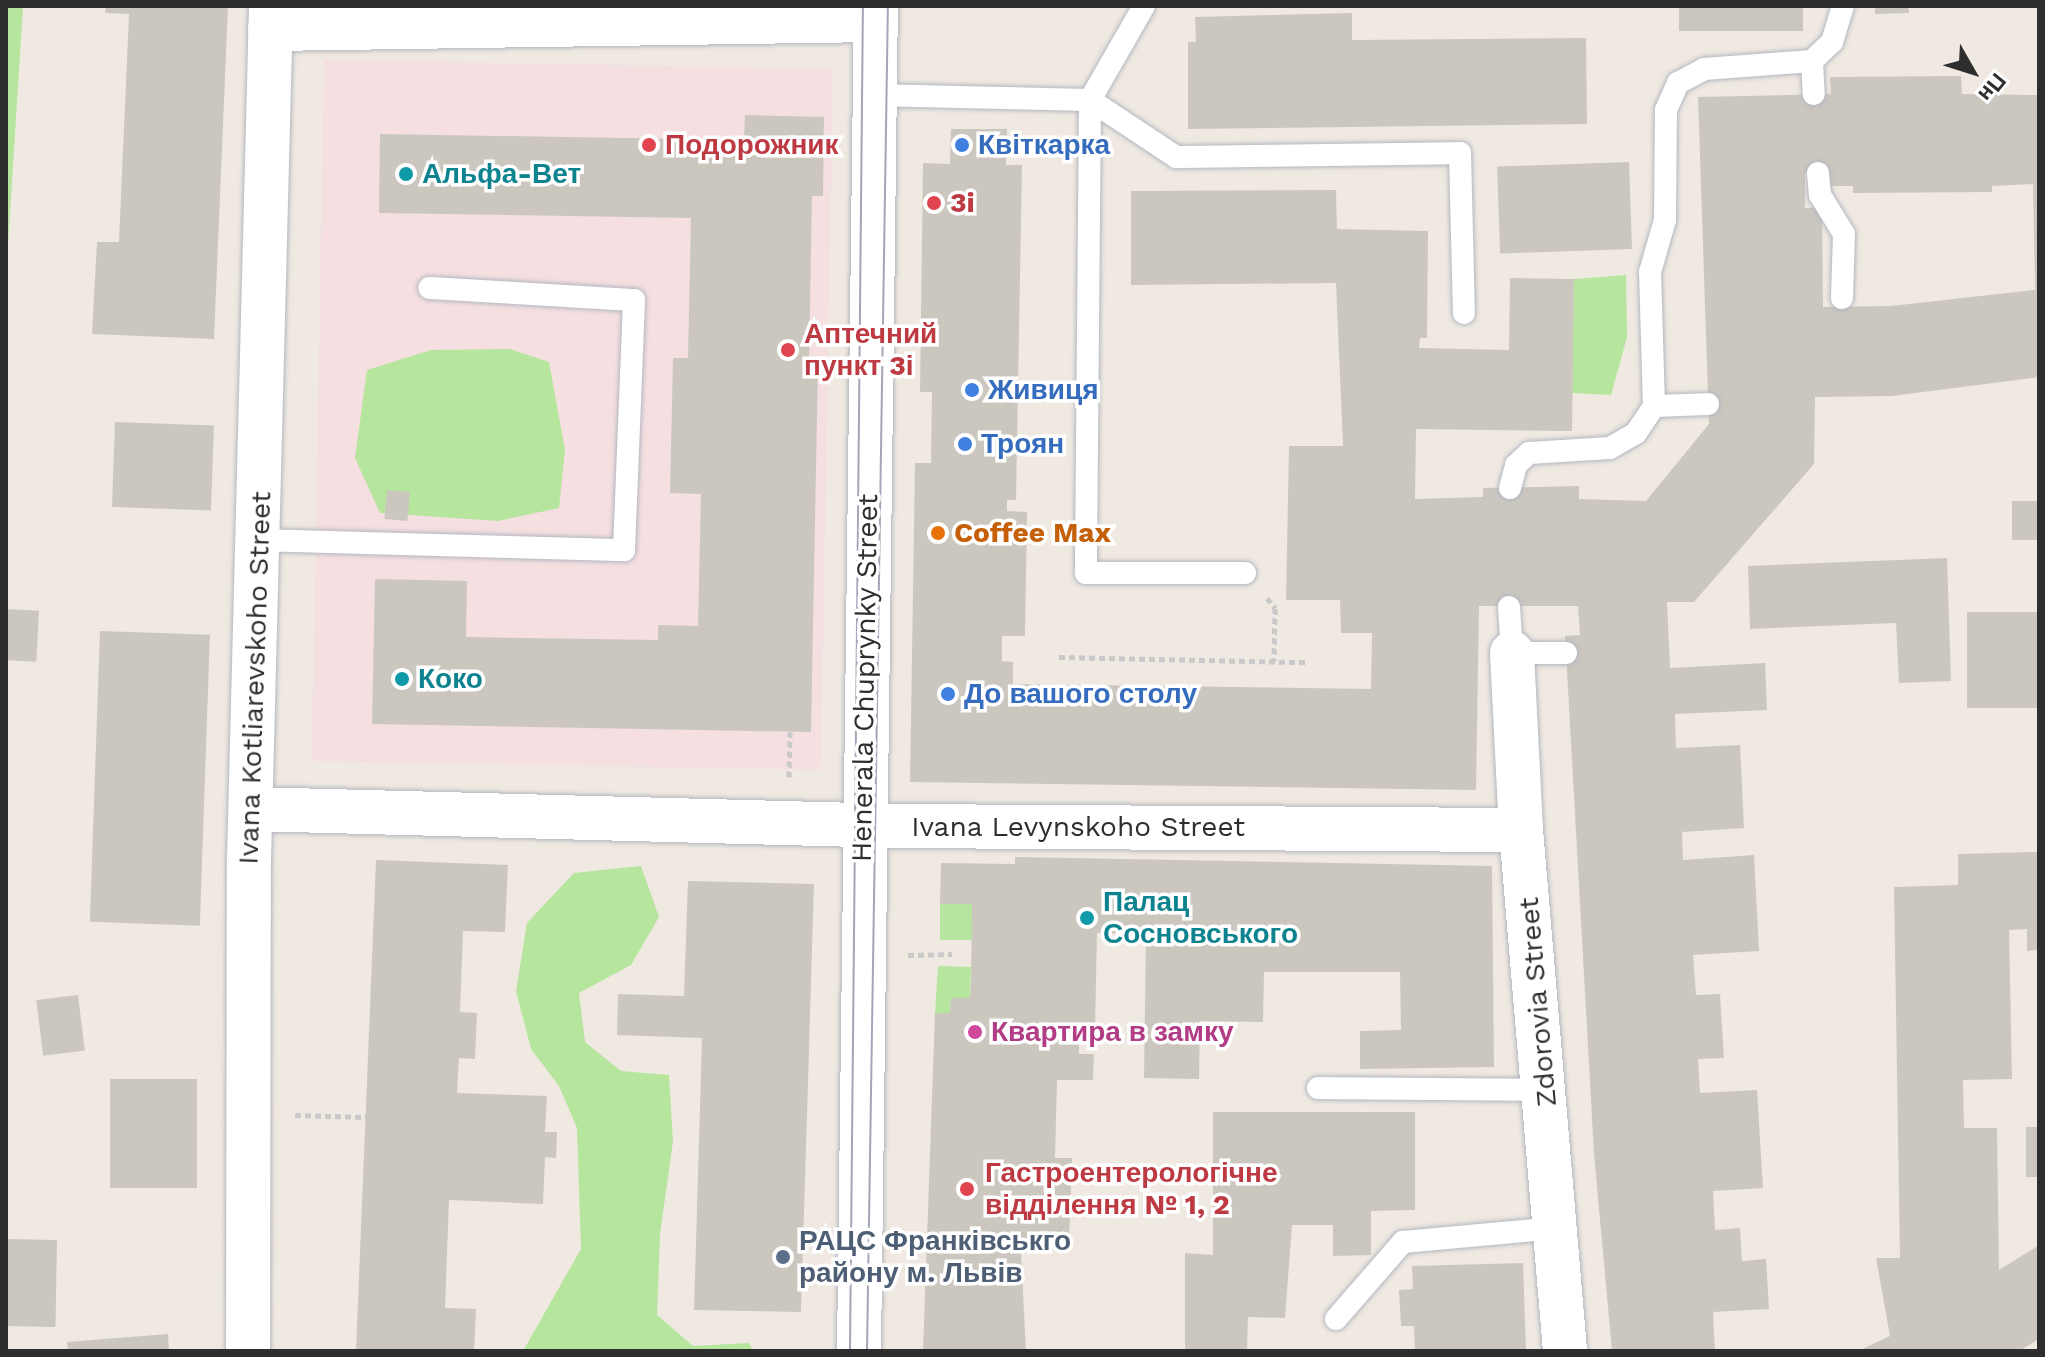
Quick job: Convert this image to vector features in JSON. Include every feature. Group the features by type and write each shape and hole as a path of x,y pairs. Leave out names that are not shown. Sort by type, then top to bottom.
{"street":[{"path":"271,17 876,13"},
{"name":"Henerala Chuprynky Street","path":"859,1351 863,825 876,13"},
{"name":"Ivana Kotliarevskoho Street","path":"248,1351 252,809 271,17"},
{"name":"Zdorovia Street","path":"1512,653 1521,830 1547,1090 1565,1351"},
{"name":"Ivana Levynskoho Street","path":"252,809 863,825 1521,830"}],"lane":[{"path":"1144,6 1090,100 1086,573 1245,573"},
{"path":"1510,488 1516,465 1529,453 1610,448 1636,433 1654,406 1650,272 1665,220 1662,140 1669,97 1678,83 1704,69 1812,61 1832,42 1843,6"},
{"path":"1812,61 1814,94"},
{"path":"873,95 1090,100 1176,157 1460,153 1464,313"},
{"path":"1818,173 1820,195 1844,234 1842,298"},
{"path":"259,540 624,550 634,300 429,288"},
{"path":"1654,406 1708,404"},
{"path":"1509,607 1512,653 1566,653"},
{"path":"1318,1088 1547,1090"},
{"path":"1336,1319 1403,1242 1556,1228"}],"path":[{"path":"1274,661 1275,608"},
{"path":"1059,657 1308,662"},
{"path":"789,786 790,732"},
{"path":"891,955 952,954"},
{"path":"291,1115 366,1117"}],"shaded area":[{"path":"324,60 833,69 821,770 312,761"}],"green space":[{"path":"6,6 23,6 6,277"},
{"path":"1626,275 1627,337 1611,395 1572,393 1574,279"},
{"path":"510,349 549,362 565,450 559,508 498,521 380,513 355,458 367,370 431,350"},
{"path":"641,866 659,917 631,965 579,993 585,1042 621,1071 669,1075 673,1141 660,1234 657,1315 693,1346 749,1343 753,1351 523,1351 581,1249 577,1128 559,1086 531,1049 516,991 527,923 574,873"},
{"path":"940,904 972,904 972,940 940,940"},
{"path":"938,966 971,967 970,998 951,998 950,1013 935,1013"}],"building":[{"path":"106,6 228,6 214,339 92,334 97,242 119,242 129,14 105,13"},
{"path":"1679,6 1803,6 1803,31 1679,31"},
{"path":"1875,6 1908,6 1909,13 1875,14"},
{"path":"1352,13 1352,40 1586,38 1587,124 1188,129 1188,42 1196,42 1195,17"},
{"path":"1961,76 1962,94 2039,95 2039,377 1892,396 1815,397 1814,464 1694,602 1667,602 1670,668 1765,663 1767,710 1675,714 1676,748 1740,745 1744,828 1682,832 1683,860 1754,855 1759,951 1693,955 1696,995 1720,994 1724,1058 1698,1059 1700,1093 1757,1090 1763,1188 1713,1191 1715,1230 1740,1228 1742,1261 1766,1259 1769,1309 1713,1312 1715,1351 1612,1351 1594,1154 1565,636 1580,635 1578,606 1479,606 1476,790 910,782 915,463 931,463 932,392 920,392 923,163 950,164 951,129 1007,129 1006,165 1022,165 1016,500 1007,500 1007,511 1027,512 1025,636 1002,636 1002,661 1013,662 1013,684 1371,689 1372,633 1341,633 1340,600 1286,600 1289,446 1343,446 1336,283 1131,285 1131,191 1336,190 1337,229 1428,231 1427,338 1420,338 1419,348 1509,350 1510,278 1574,279 1572,431 1416,429 1415,499 1483,497 1483,488 1579,486 1579,499 1646,501 1709,424 1698,97 1831,94 1830,77","holes":["1805,173 1829,173 1829,186 1853,186 1853,193 1992,192 1992,186 2033,184 2035,290 1891,306 1823,307 1822,207 1805,208"]},
{"path":"745,115 824,117 823,196 812,196 809,364 818,364 811,732 372,724 375,579 467,581 466,637 658,640 658,625 698,626 701,494 670,493 673,358 688,358 691,218 379,213 380,134 744,140"},
{"path":"1629,162 1632,249 1500,254 1497,167"},
{"path":"115,422 214,425 211,510 112,507"},
{"path":"387,490 410,492 407,521 384,519"},
{"path":"2012,501 2039,501 2039,540 2012,540"},
{"path":"1947,558 1951,681 1899,683 1896,623 1750,629 1748,566"},
{"path":"6,609 39,611 36,662 6,660"},
{"path":"1967,612 2039,612 2039,708 1967,708"},
{"path":"100,631 210,635 200,926 90,922"},
{"path":"2039,852 2039,950 2027,951 2027,929 2009,930 2012,1079 1963,1080 1964,1128 1997,1128 1999,1270 2039,1245 2039,1339 2019,1351 1858,1351 1890,1336 1876,1258 1900,1258 1894,887 1958,885 1958,854"},
{"path":"1015,857 1492,866 1494,1067 1360,1069 1360,1031 1401,1030 1400,972 1264,972 1263,1022 1200,1021 1199,1079 1144,1078 1146,934 1097,933 1095,1031 1079,1031 1079,1054 1094,1054 1093,1080 1057,1080 1055,1158 1072,1158 1069,1244 1042,1243 1042,1253 1021,1253 1026,1351 923,1351 935,1013 950,1013 951,998 970,998 971,982 972,904 940,904 941,863 1015,864"},
{"path":"376,860 508,865 505,932 463,931 460,1012 477,1013 475,1059 459,1058 457,1093 547,1096 545,1132 557,1132 556,1158 545,1157 543,1204 449,1200 445,1308 476,1309 474,1351 356,1351"},
{"path":"688,881 814,884 801,1312 694,1310 702,1038 617,1035 618,994 684,996"},
{"path":"78,995 85,1051 43,1056 36,1000"},
{"path":"110,1079 197,1079 197,1188 110,1188"},
{"path":"1213,1112 1415,1112 1415,1210 1371,1211 1371,1255 1333,1256 1333,1225 1292,1225 1285,1318 1248,1317 1247,1351 1185,1351 1185,1253 1213,1255"},
{"path":"2026,1127 2039,1127 2039,1177 2026,1177"},
{"path":"6,1239 57,1240 55,1327 6,1326"},
{"path":"1523,1263 1526,1351 1415,1351 1414,1326 1401,1326 1399,1290 1413,1289 1412,1266"},
{"path":"168,1334 169,1351 68,1351 67,1342"}],"tram line":[{"path":"850,1351 863,6"},
{"path":"867,1351 888,6"}],"place":[{"name":"Подорожник","path":"649,145"},
{"name":"Квіткарка","path":"962,145"},
{"name":"Альфа-Вет","path":"406,174"},
{"name":"3i","path":"934,203"},
{"name":"Аптечний пункт 3і","path":"788,350"},
{"name":"Живиця","path":"972,390"},
{"name":"Троян","path":"965,444"},
{"name":"Coffee Max","path":"938,533"},
{"name":"Коко","path":"402,679"},
{"name":"До вашого столу","path":"948,694"},
{"name":"Палац Сосновського","path":"1087,918"},
{"name":"Квартира в замку","path":"975,1032"},
{"name":"Гастроентерологічне відділення № 1, 2","path":"967,1189"},
{"name":"РАЦС Франківськго району м. Львів","path":"783,1257"}]}
